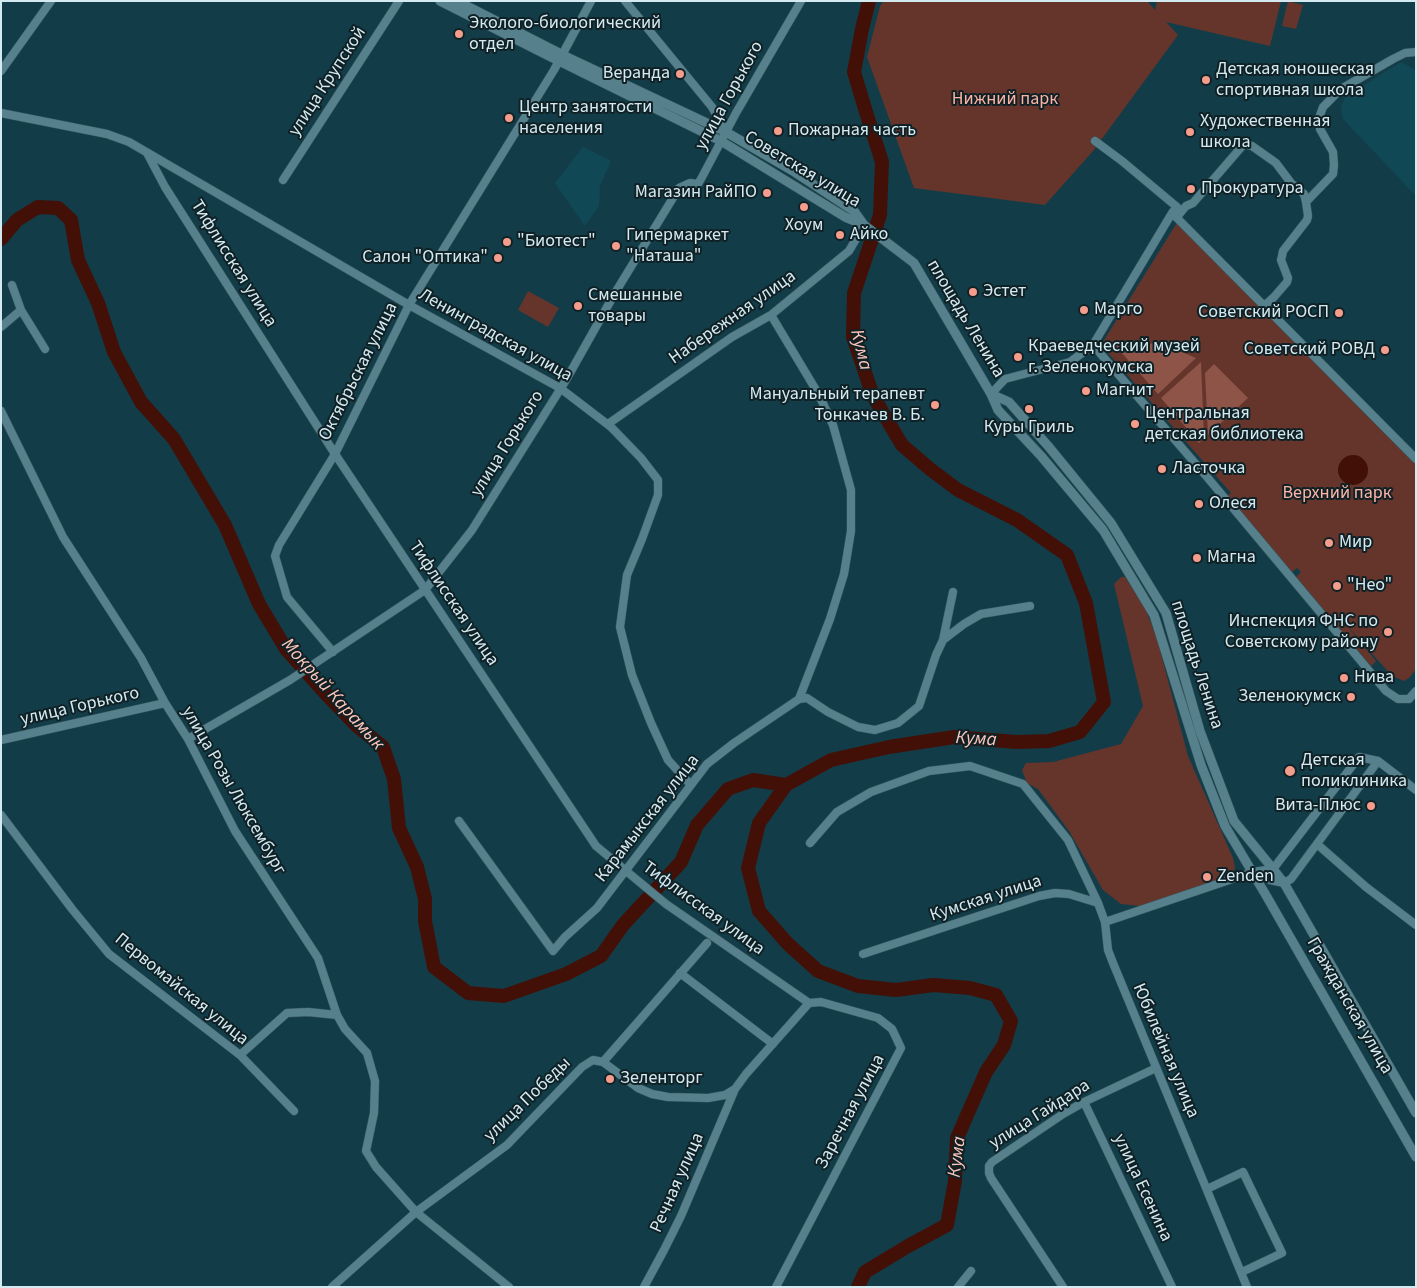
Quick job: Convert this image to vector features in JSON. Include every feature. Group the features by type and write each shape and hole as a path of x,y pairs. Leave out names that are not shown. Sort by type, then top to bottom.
{"street":[{"path":"1,71 50,1"},
{"name":"улица Крупской","path":"283,180 399,1"},
{"name":"Советская улица","path":"440,1 726,132 785,166 854,211 864,225"},
{"name":"Советская улица","path":"458,1 561,58 721,141 845,217 864,225"},
{"name":"Октябрьская улица","path":"333,652 287,597 275,556 279,545 335,454 409,305 561,58 591,1"},
{"path":"625,1 712,107 726,132"},
{"name":"улица Горького","path":"188,739 290,680 425,590 472,530 560,388 679,188 690,183 698,184 801,1"},
{"path":"1264,306 1287,282 1288,278 1281,260 1283,252 1307,220 1306,202 1333,174 1333,152 1320,129 1319,118 1322,107 1341,89 1405,53 1416,52"},
{"name":"Ленинградская улица","path":"1,113 108,134 129,142 409,305 560,388 608,424 641,458 658,480 658,495 627,574 620,627 632,675 651,723 668,760 691,785"},
{"path":"1096,141 1177,206 1175,215 1416,459"},
{"name":"площадь Ленина","path":"991,394 1005,379 1070,362 1093,345 1175,215 1193,203 1244,144 1252,146 1276,163 1282,174 1304,194 1306,202"},
{"name":"Тифлисская улица","path":"146,152 165,187 335,454 596,846 666,904 809,1003"},
{"name":"площадь Ленина","path":"864,225 914,263 991,394 998,410 1104,530 1154,616 1201,765 1225,826 1253,872"},
{"name":"Набережная улица","path":"608,424 732,337 771,315 849,252 864,225"},
{"path":"12,285 21,310 45,349"},
{"path":"1,327 21,310"},
{"path":"771,315 819,395 833,425 851,490 851,532 844,574 830,619 799,699 807,698 858,728 875,730 898,723 919,706 943,640 952,592"},
{"path":"1093,345 1207,477 1386,691 1398,699 1409,699 1416,691"},
{"name":"площадь Ленина","path":"991,394 1009,402 1049,447 1111,523 1166,613 1200,731 1234,821 1273,869"},
{"name":"улица Розы Люксембург","path":"1,411 63,537 141,658 165,703 188,739 235,831 318,958 337,1015 345,1030 367,1053 375,1081 374,1113 366,1151 376,1167 416,1212"},
{"path":"943,640 981,614 1030,606"},
{"name":"Карамыкская улица","path":"459,821 553,951 565,937 598,908 707,764 769,718 799,699"},
{"name":"улица Горького","path":"1,740 165,703"},
{"path":"1105,922 1253,872 1273,869 1359,758 1378,761 1416,790"},
{"path":"1253,872 1270,880 1284,883 1291,879 1378,761"},
{"path":"810,843 837,812 871,792 929,771 970,766 1024,784 1068,840 1098,903"},
{"name":"Первомайская улица","path":"1,815 108,954 240,1055 294,1111"},
{"path":"1317,844 1366,887 1416,925"},
{"name":"Гражданская улица","path":"1273,869 1284,883 1416,1114"},
{"name":"Гражданская улица","path":"1253,872 1416,1157"},
{"name":"Кумская улица","path":"863,954 1039,896 1055,893 1069,894 1098,903"},
{"name":"Юбилейная улица","path":"1098,903 1105,922 1108,950 1112,963 1247,1287"},
{"path":"707,943 603,1062 638,1088 652,1094 668,1097 708,1098 725,1095 735,1089"},
{"path":"680,973 773,1044"},
{"name":"Заречная улица","path":"776,1287 901,1048 892,1029 878,1018 821,1002 809,1003"},
{"name":"Речная улица","path":"644,1287 681,1216 735,1089 809,1003"},
{"path":"240,1055 287,1013 308,1012 337,1015"},
{"name":"улица Победы","path":"332,1287 416,1212 508,1145 583,1066 593,1060 603,1062"},
{"name":"улица Гайдара","path":"1063,1287 991,1178 990,1166 992,1162 1063,1114 1156,1068"},
{"name":"улица Есенина","path":"1084,1102 1172,1287"},
{"path":"1207,1189 1243,1172 1282,1253 1242,1272"},
{"path":"416,1212 508,1287"},
{"path":"958,1287 971,1271"}],"shaded area":[{"path":"1401,62 1416,70 1416,196 1343,119 1341,107 1345,97"},
{"path":"583,147 611,161 600,186 599,206 585,226 555,183"},
{"path":"1116,341 1156,344 1196,358 1158,394 1113,343"},
{"path":"1201,362 1204,438 1199,443 1161,398"},
{"path":"1214,364 1248,398 1208,435 1205,373"},
{"path":"1353,455 1364,459 1368,470 1364,481 1353,485 1342,481 1338,470 1342,459"}],"green space":[{"name":"Нижний парк","path":"884,1 1147,1 1155,10 1157,1 1281,1 1270,46 1166,22 1178,35 1093,151 1045,205 914,188 867,57 880,6"},
{"path":"1288,1 1303,5 1296,29 1282,26"},
{"name":"Верхний парк","path":"1178,221 1416,463 1416,669 1404,681 1392,676 1343,621 1376,661 1371,666 1296,577 1301,572 1297,568 1292,572 1227,496 1231,493 1101,345"},
{"path":"528,291 559,308 548,327 518,310"},
{"path":"1121,577 1125,577 1146,610 1157,639 1188,756 1233,858 1235,867 1233,873 1223,879 1140,906 1121,904 1103,890 1069,831 1038,789 1027,783 1022,770 1026,763 1053,762 1121,744 1143,706 1114,584"}],"waterway":[{"name":"Кума","path":"858,1287 865,1272 947,1225 955,1181 957,1138 986,1072 1004,1045 1011,1021 996,995 970,988 933,985 896,990 858,986 818,971 788,944 759,911 748,868 759,823 786,785 831,760 889,747 954,737 1016,742 1049,741 1080,732 1104,702 1086,603 1067,555 1017,520 958,490 902,445 873,396 853,337 854,293 880,215 882,162 854,72 869,1"},
{"name":"Мокрый Карамык","path":"1,239 17,220 38,207 58,208 71,220 78,260 98,303 114,352 141,402 174,439 225,525 259,604 286,649 356,725 383,747 394,779 399,828 417,867 425,899 425,921 434,967 468,993 504,996 566,974 601,956 623,925 681,862 697,825 728,789 753,780 786,785"}],"place":[{"name":"Эколого-биологический отдел","path":"459,34"},
{"name":"Веранда","path":"680,74"},
{"name":"Детская юношеская спортивная школа","path":"1206,80"},
{"name":"Центр занятости населения","path":"509,118"},
{"name":"Пожарная часть","path":"778,131"},
{"name":"Художественная школа","path":"1190,132"},
{"name":"Прокуратура","path":"1191,189"},
{"name":"Магазин РайПО","path":"767,193"},
{"name":"Хоум","path":"804,207"},
{"name":"Айко","path":"840,235"},
{"name":"\"Биотест\"","path":"507,242"},
{"name":"Гипермаркет \"Наташа\"","path":"616,246"},
{"name":"Салон \"Оптика\"","path":"498,258"},
{"name":"Эстет","path":"973,292"},
{"name":"Смешанные товары","path":"578,306"},
{"name":"Марго","path":"1084,310"},
{"name":"Советский РОСП","path":"1339,313"},
{"name":"Советский РОВД","path":"1385,350"},
{"name":"Краеведческий музей г. Зеленокумска","path":"1018,357"},
{"name":"Магнит","path":"1086,391"},
{"name":"Мануальный терапевт Тонкачев В. Б.","path":"935,405"},
{"name":"Куры Гриль","path":"1029,409"},
{"name":"Центральная детская библиотека","path":"1135,424"},
{"name":"Ласточка","path":"1162,469"},
{"name":"Олеся","path":"1199,504"},
{"name":"Мир","path":"1329,543"},
{"name":"Магна","path":"1197,558"},
{"name":"\"Нео\"","path":"1337,586"},
{"name":"Инспекция ФНС по Советскому району","path":"1388,632"},
{"name":"Нива","path":"1344,678"},
{"name":"Зеленокумск","path":"1351,697"},
{"name":"Детская поликлиника","path":"1290,771"},
{"name":"Вита-Плюс","path":"1371,806"},
{"name":"Zenden","path":"1207,877"},
{"name":"Зеленторг","path":"610,1079"}]}
